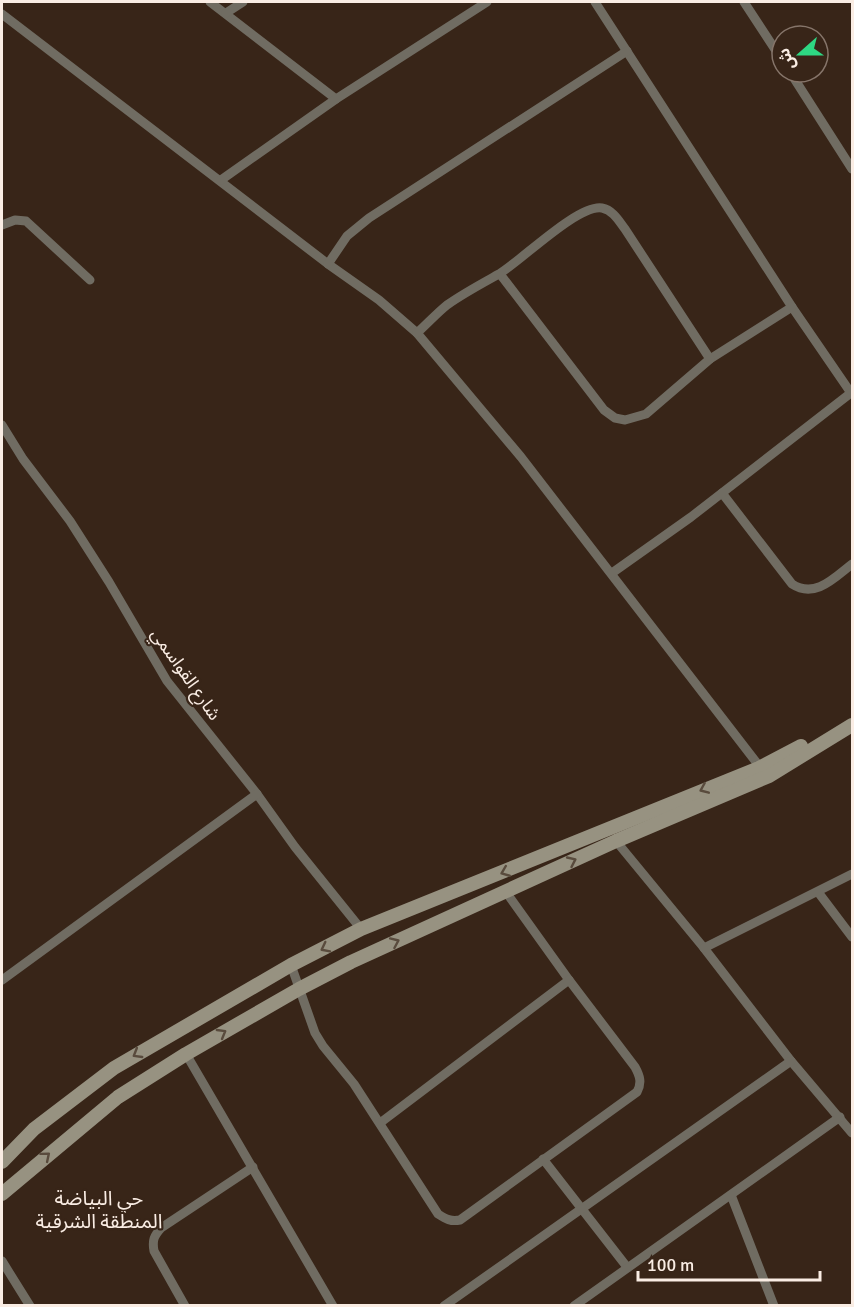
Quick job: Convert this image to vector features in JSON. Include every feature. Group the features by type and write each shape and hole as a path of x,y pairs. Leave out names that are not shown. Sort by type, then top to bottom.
{"main road":[{"path":"2,1162 42,1123 114,1068 291,965 361,929 764,772 852,717"},
{"path":"2,1194 118,1097 186,1054 299,989 351,962 764,772 852,725"},
{"path":"455,892 462,911"}],"street":[{"path":"210,2 336,99"},
{"path":"226,13 243,2"},
{"path":"221,180 336,99 487,2"},
{"path":"595,2 792,307 852,393 722,493 612,573"},
{"path":"744,2 770,42"},
{"path":"2,14 328,264 379,300 417,333 521,457 764,772"},
{"path":"328,264 347,236 369,218 627,51"},
{"path":"798,84 852,169"},
{"path":"417,333 447,306 500,274 576,216 586,211 602,208 614,214 625,229 710,359"},
{"path":"2,225 15,220 26,220 90,280"},
{"path":"500,274 604,411 615,418 625,420 646,414 710,359 792,307"},
{"name":"شارع القواسمي","path":"2,425 23,459 75,530 167,681 361,929"},
{"path":"722,493 792,584 799,589 816,589 852,564"},
{"path":"2,980 257,794"},
{"path":"616,841 704,948 791,1061 852,1132"},
{"path":"704,948 852,874"},
{"path":"291,965 310,1023 323,1046 354,1084 438,1214 454,1221 467,1217 637,1092 640,1086 639,1074 635,1067 506,892"},
{"path":"818,892 852,937"},
{"path":"380,1123 569,980"},
{"path":"186,1054 333,1305"},
{"path":"444,1305 791,1061"},
{"path":"574,1305 840,1117"},
{"path":"543,1159 627,1267"},
{"path":"185,1305 154,1251 155,1235 161,1228 253,1167"},
{"path":"730,1195 774,1305"},
{"path":"2,1261 30,1305"}],"district":[{"name":"حي البياضة المنطقة الشرقية","path":"99,1210"}]}
